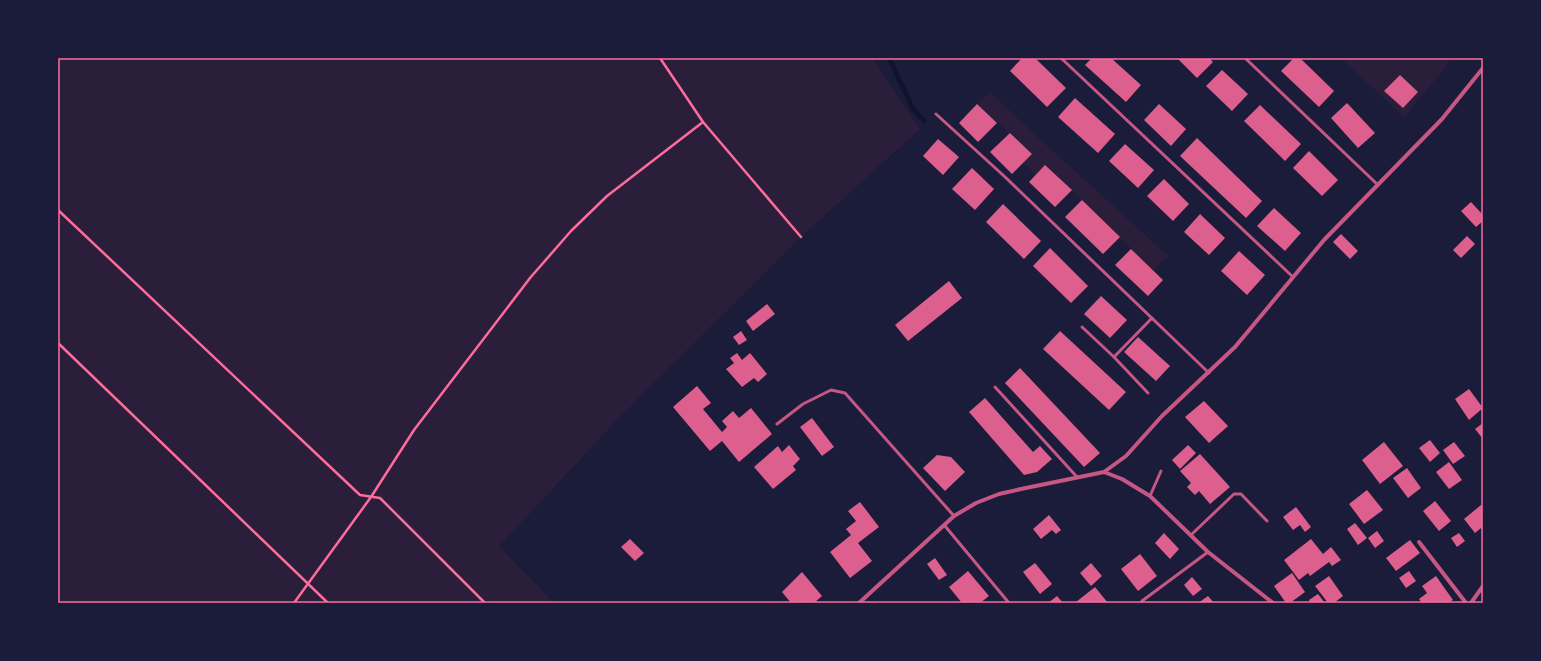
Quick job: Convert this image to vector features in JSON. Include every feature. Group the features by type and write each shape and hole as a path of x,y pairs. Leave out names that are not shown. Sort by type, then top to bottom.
{"street":[{"path":"859,603 945,526 954,516 976,503 999,494 1104,472 1126,456 1162,416 1235,347 1334,230 1442,119 1483,68"},
{"path":"1104,472 1122,479 1150,496 1192,534 1208,552 1273,603"},
{"path":"1420,542 1466,603"},
{"path":"1471,603 1483,586"}],"lane":[{"path":"1061,58 1293,277"},
{"path":"1245,58 1378,185"},
{"path":"936,114 1209,373"},
{"path":"1114,357 1152,318"},
{"path":"1082,327 1114,357 1148,393"},
{"path":"995,387 1077,477"},
{"path":"777,424 803,404 831,390 845,393 954,516"},
{"path":"1150,496 1161,471"},
{"path":"1192,534 1234,494 1241,494 1267,521"},
{"path":"945,526 1009,603"},
{"path":"1142,601 1208,552"}],"path":[{"path":"660,58 703,122 802,237"},
{"path":"294,603 371,497 414,430 530,278 571,230 607,196 703,122"},
{"path":"58,210 360,495 380,498 485,603"},
{"path":"58,343 328,603"}],"shaded area":[{"path":"58,58 872,58 920,129 801,237 620,417 499,546 554,603 58,603"},
{"path":"1341,58 1445,58 1450,62 1404,117"},
{"path":"990,92 1168,256 1153,270 1046,165 1036,175 1023,163 1032,154 977,104"}],"building":[{"path":"1022,58 1035,58 1066,88 1047,107 1010,71"},
{"path":"1092,58 1111,58 1141,85 1126,102 1085,65"},
{"path":"1177,58 1209,58 1213,62 1197,78"},
{"path":"1294,58 1300,58 1334,91 1319,107 1281,71"},
{"path":"1222,70 1248,94 1232,111 1206,86"},
{"path":"1400,75 1418,92 1403,108 1384,91"},
{"path":"1075,98 1115,134 1098,153 1058,117"},
{"path":"1347,103 1375,133 1358,148 1331,118"},
{"path":"977,104 997,123 978,142 959,123"},
{"path":"1159,104 1186,129 1171,146 1144,120"},
{"path":"1260,105 1301,144 1285,161 1244,121"},
{"path":"1010,133 1032,154 1012,174 990,152"},
{"path":"1197,138 1262,201 1246,218 1180,156"},
{"path":"938,139 959,157 943,175 923,156"},
{"path":"1125,144 1154,170 1138,188 1109,161"},
{"path":"1309,151 1338,180 1322,196 1293,168"},
{"path":"1045,165 1072,190 1055,207 1029,182"},
{"path":"972,168 994,189 975,210 952,189"},
{"path":"1164,179 1189,204 1173,221 1147,196"},
{"path":"1082,200 1120,237 1103,254 1065,217"},
{"path":"1471,202 1483,215 1483,221 1476,227 1461,211"},
{"path":"1003,204 1041,241 1024,259 986,222"},
{"path":"1274,208 1301,233 1285,251 1257,226"},
{"path":"1200,214 1225,238 1209,255 1184,232"},
{"path":"1341,234 1358,251 1350,259 1333,242"},
{"path":"1467,236 1475,244 1461,258 1453,250"},
{"path":"1050,248 1088,286 1071,303 1033,266"},
{"path":"1131,249 1163,280 1148,296 1115,265"},
{"path":"1239,251 1265,275 1247,295 1221,271"},
{"path":"949,281 962,298 908,341 895,325"},
{"path":"1101,296 1127,320 1110,338 1084,314"},
{"path":"767,304 775,314 753,331 746,321"},
{"path":"741,331 747,340 739,345 733,337"},
{"path":"1060,331 1126,392 1109,410 1043,349"},
{"path":"1138,337 1170,366 1156,381 1124,352"},
{"path":"737,353 742,360 750,353 767,374 758,382 754,378 742,387 726,369 734,363 730,358"},
{"path":"1020,368 1100,453 1084,467 1005,383"},
{"path":"697,386 711,403 703,409 722,432 727,427 722,421 733,411 739,418 751,408 772,434 739,462 722,441 710,451 673,407"},
{"path":"1469,389 1483,408 1469,420 1455,399"},
{"path":"985,398 1033,452 1040,446 1052,459 1037,472 1024,475 969,412"},
{"path":"1204,401 1228,426 1209,443 1185,417"},
{"path":"812,418 834,447 822,456 800,427"},
{"path":"1483,423 1483,439 1475,429"},
{"path":"1430,440 1440,453 1430,462 1419,448"},
{"path":"1384,442 1403,466 1380,484 1362,460"},
{"path":"1454,442 1465,456 1453,464 1443,450"},
{"path":"789,445 800,459 793,466 796,470 773,489 754,467 778,446 782,452"},
{"path":"1188,445 1196,453 1180,469 1172,460"},
{"path":"1200,454 1230,487 1210,504 1199,491 1195,495 1187,487 1191,483 1180,471"},
{"path":"937,455 951,457 965,472 945,491 923,468"},
{"path":"1449,462 1462,480 1449,489 1436,472"},
{"path":"1407,468 1421,488 1408,498 1393,478"},
{"path":"1367,490 1383,510 1364,524 1349,504"},
{"path":"1435,501 1451,521 1439,531 1423,511"},
{"path":"860,502 879,527 858,543 872,561 850,578 830,552 851,535 846,529 856,521 848,511"},
{"path":"1481,505 1483,507 1483,531 1481,528 1475,533 1464,519"},
{"path":"1296,507 1311,527 1305,532 1300,525 1293,530 1283,517"},
{"path":"1049,515 1061,530 1056,534 1052,530 1041,539 1033,529"},
{"path":"1355,523 1367,538 1358,545 1347,529"},
{"path":"1377,531 1384,541 1375,548 1368,538"},
{"path":"1164,533 1179,549 1170,559 1155,543"},
{"path":"1459,533 1465,541 1457,547 1451,538"},
{"path":"630,539 644,553 635,561 621,547"},
{"path":"1311,539 1323,554 1331,547 1341,560 1332,566 1329,562 1310,576 1308,573 1299,580 1284,560"},
{"path":"1410,540 1420,553 1396,571 1386,558"},
{"path":"1140,554 1157,576 1138,591 1121,569"},
{"path":"935,558 947,575 939,580 927,564"},
{"path":"1035,563 1052,584 1040,594 1023,572"},
{"path":"1091,563 1102,576 1091,586 1080,573"},
{"path":"968,571 989,596 980,603 962,603 949,587"},
{"path":"1409,571 1416,581 1406,588 1399,578"},
{"path":"802,572 822,596 814,603 791,603 782,592"},
{"path":"1292,573 1305,592 1290,603 1286,603 1274,586"},
{"path":"1329,576 1343,596 1334,603 1328,603 1315,586"},
{"path":"1436,576 1453,600 1448,603 1422,603 1419,599 1427,593 1422,586"},
{"path":"1192,577 1202,589 1193,596 1184,585"},
{"path":"1095,587 1108,603 1076,602"},
{"path":"1318,594 1325,603 1310,603 1309,600"},
{"path":"1057,596 1063,603 1048,603"},
{"path":"1208,596 1214,603 1198,603"}],"waterway":[{"path":"889,58 913,109 924,121"}]}
